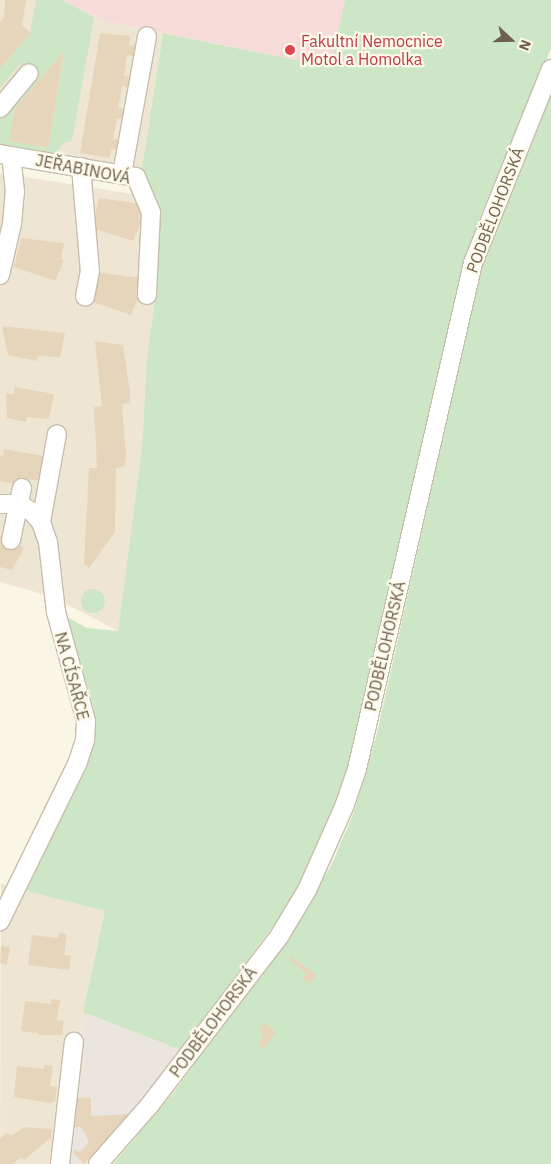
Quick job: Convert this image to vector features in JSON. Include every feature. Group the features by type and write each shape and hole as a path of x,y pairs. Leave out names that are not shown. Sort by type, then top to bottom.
{"street":[{"path":"122,174 147,36"},
{"name":"PODBĚLOHORSKÁ","path":"98,1164 149,1106 280,935 307,890 344,807 357,770 473,263 551,69"},
{"path":"0,108 29,73"},
{"path":"0,275 12,224 15,192 6,155"},
{"name":"JEŘABINOVÁ","path":"6,155 136,177 152,212 147,295"},
{"path":"81,168 90,270 85,297"},
{"path":"41,522 57,434"},
{"path":"20,496 41,522"},
{"path":"0,504 20,496"},
{"path":"11,540 20,496"},
{"name":"NA CÍSAŘCE","path":"0,921 77,764 85,740 82,702 56,612 48,542 41,522"},
{"path":"60,1164 74,1042"}],"shaded area":[{"path":"0,0 62,0 105,21 163,33 142,168 0,144"},
{"name":"Fakultní Nemocnice Motol a Homolka","path":"62,0 345,0 330,67 105,21"},
{"path":"0,173 152,197 157,210 155,300 147,357 142,447 118,631 53,597 0,582"},
{"path":"1,884 105,911 83,1012 62,1164 0,1164"},
{"path":"83,1012 181,1050 134,1114 90,1164 67,1164 64,1156"}],"green space":[{"path":"36,0 62,0 94,17 72,141 63,143 57,154 0,144 0,118 34,77 20,64 0,88 0,69 30,33","holes":["64,52 48,148 10,141 15,109"]},
{"path":"345,0 551,0 551,49 481,214 465,265 352,764 311,866 288,906 181,1050 83,1012 105,911 23,890 88,759 94,735 94,709 67,617 87,628 118,631 142,447 147,357 155,300 157,210 142,168 163,33 330,67"},
{"path":"551,95 551,1164 113,1164 177,1088 281,943 331,866 354,812 377,733 489,237"},
{"path":"93,589 102,592 105,601 102,610 93,613 84,610 81,601 84,592"}],"building":[{"path":"5,0 26,0 22,26 31,33 0,69 0,22 4,17"},
{"path":"100,33 130,36 129,45 136,46 133,56 127,55 124,76 130,77 128,87 122,86 118,108 125,109 123,119 117,118 113,139 120,140 117,150 111,149 110,158 80,153"},
{"path":"64,51 48,148 9,141 15,109"},
{"path":"99,198 142,204 139,219 142,220 133,241 92,228"},
{"path":"21,238 64,243 61,259 64,260 55,281 14,267"},
{"path":"97,272 140,278 137,293 140,294 131,315 90,301"},
{"path":"2,326 65,333 60,357 38,356 37,361 8,355"},
{"path":"95,341 123,345 130,403 122,404 126,456 124,467 116,468 115,532 89,568 84,564 89,468 97,468 94,407 102,406"},
{"path":"15,387 54,394 49,419 27,417 26,422 7,418 6,393 14,394"},
{"path":"4,449 43,456 38,480 16,479 15,484 0,481 0,455 3,456"},
{"path":"0,536 24,548 12,570 0,567"},
{"path":"59,933 67,934 64,955 71,955 69,970 28,965 32,935 58,938"},
{"path":"1,945 10,948 7,965 0,963"},
{"path":"291,956 316,975 310,984 302,978 306,973 289,960"},
{"path":"51,999 60,1000 57,1020 64,1021 62,1035 38,1035 38,1033 21,1031 25,1001 51,1004"},
{"path":"264,1023 276,1032 264,1049 258,1044 264,1034 259,1031"},
{"path":"44,1065 53,1066 50,1086 57,1087 55,1101 50,1103 14,1097 17,1066 44,1069"},
{"path":"73,1097 91,1098 91,1116 129,1114 84,1164 74,1154 74,1149 80,1152 89,1142 81,1127 72,1127"},
{"path":"25,1127 52,1129 51,1138 24,1160 22,1157 12,1164 0,1164 0,1138 8,1133 10,1136"}],"place":[{"name":"Fakultní Nemocnice Motol a Homolka","path":"290,50"}]}
